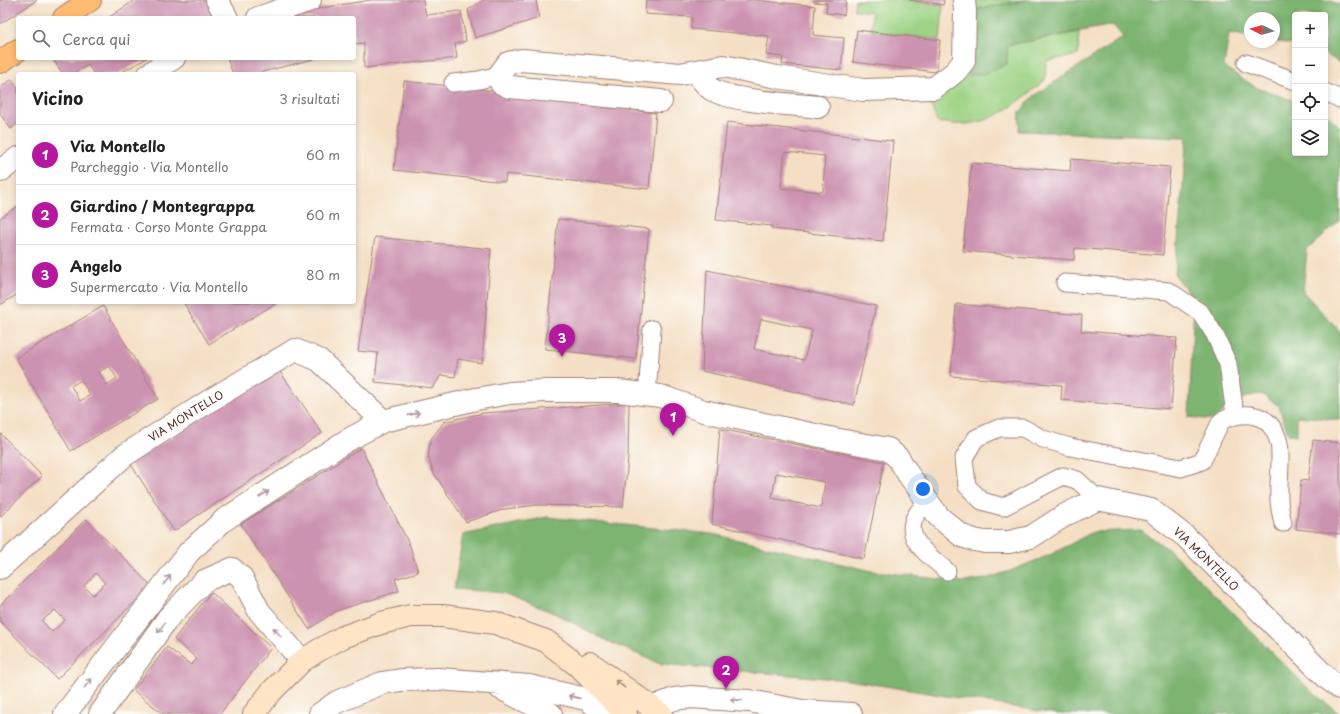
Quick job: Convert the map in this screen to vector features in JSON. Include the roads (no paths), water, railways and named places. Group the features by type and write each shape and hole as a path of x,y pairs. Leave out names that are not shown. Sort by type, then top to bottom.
{"main road":[{"path":"67,16 90,0"},
{"path":"0,62 16,51"},
{"path":"254,714 271,692 302,662 319,650 343,638 381,623 411,616 443,616 495,623 546,641 597,666 655,709"},
{"path":"546,641 577,665 626,714"}],"street":[{"path":"217,0 226,16"},
{"path":"264,16 310,0"},
{"path":"661,101 509,87 501,84 499,75 508,64 522,60 680,74 723,66 777,77 863,90 934,88 955,72 964,61 964,0"},
{"path":"151,72 171,60"},
{"path":"701,71 702,80 711,89 723,93 745,99 818,107"},
{"path":"0,171 16,159"},
{"name":"VIA MONTELLO","path":"0,568 124,455 208,401 295,350 319,360 383,421"},
{"path":"65,714 189,552 224,520 346,441 383,421 476,399 510,393 544,391 618,391 660,396 704,411 888,449 899,458 927,503 939,517 962,536 985,542 1009,542 1031,537 1065,515 1098,500"},
{"name":"VIA MONTELLO","path":"1098,500 1151,510 1186,537 1326,678 1340,688"},
{"path":"100,714 168,618 204,581 232,570 242,578 259,611 302,662"},
{"path":"320,714 337,702 359,692 382,683 401,680 466,680 492,684 529,686 586,699 608,714"},
{"path":"492,684 551,714"},
{"path":"655,709 691,697 749,701 794,712 851,714"}],"lane":[{"path":"1246,62 1292,80"},
{"path":"453,83 480,80 499,75"},
{"path":"1328,93 1340,99"},
{"path":"1065,283 1169,291 1201,313 1215,335 1228,364 1235,414"},
{"path":"647,395 652,329"},
{"path":"1098,500 1077,480 1063,476 1046,483 1003,507 982,501 967,486 964,458 976,438 999,428 1023,428 1043,439 1070,447 1181,468 1202,462 1221,421 1235,414 1256,415 1271,426 1279,444 1279,500 1282,523"},
{"path":"927,503 917,512 912,524 914,539 923,550 947,570"}],"place":[{"name":"Angelo","path":"562,357"},
{"name":"Via Montello","path":"673,436"},
{"name":"Giardino / Montegrappa","path":"726,689"}]}
